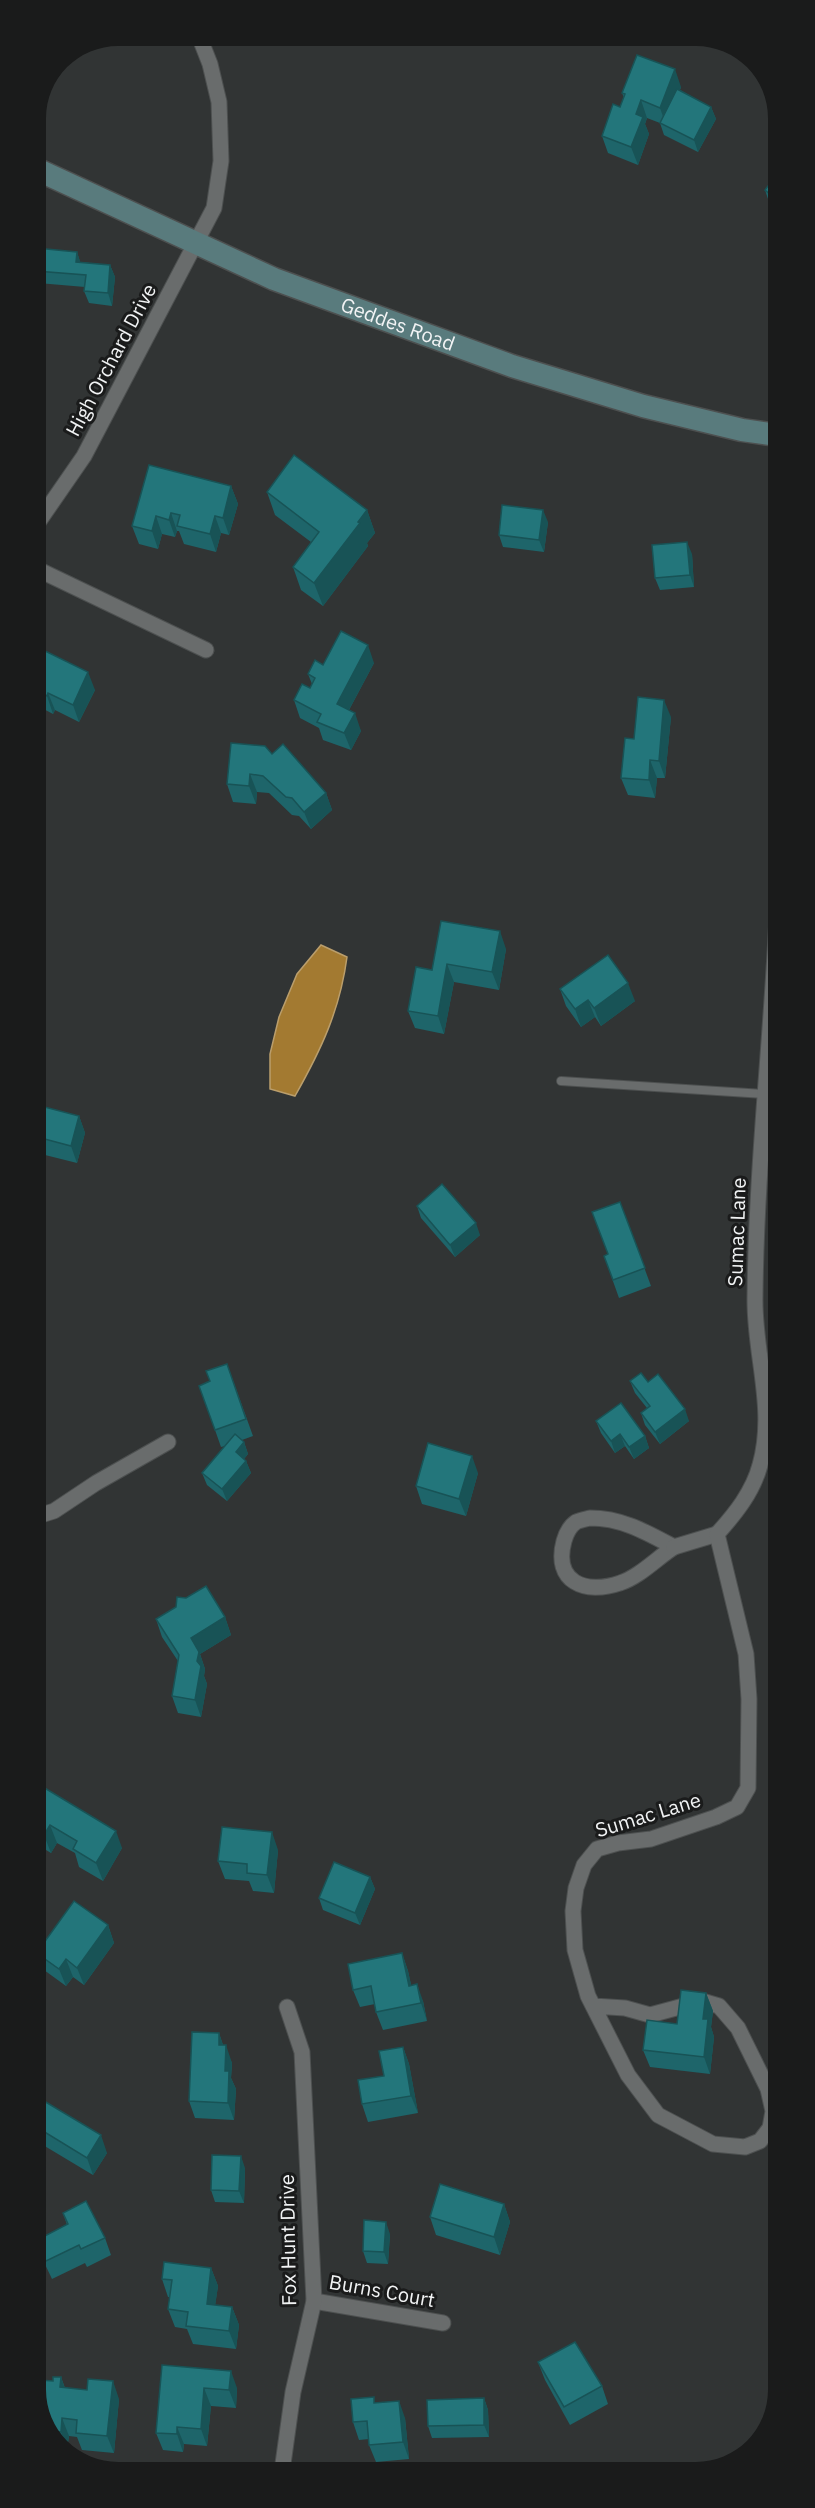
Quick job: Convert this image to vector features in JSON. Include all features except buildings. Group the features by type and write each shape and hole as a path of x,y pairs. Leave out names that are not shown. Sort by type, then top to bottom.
{"main road":[{"name":"Geddes Road","path":"46,174 137,218 274,279 512,366 643,406 742,430 768,434"}],"street":[{"name":"High Orchard Drive","path":"46,511 84,456 214,208 221,161 219,102 210,64 203,46"},
{"path":"46,573 206,650"},
{"name":"Sumac Lane","path":"768,1050 758,1196 755,1300 756,1327 765,1382 764,1442 760,1466 751,1488 737,1511 717,1534 746,1654 750,1719 748,1788 737,1807 682,1830 651,1839 618,1843 597,1849 584,1865 576,1888 573,1911 575,1950 580,1974 593,2006 628,2075 658,2115 713,2144 745,2147 760,2141 768,2131"},
{"path":"46,1514 54,1511 96,1483 168,1442"},
{"path":"674,1547 622,1522 607,1518 590,1518 575,1523 566,1533 561,1561 564,1573 571,1581 584,1587 602,1588 631,1578 674,1547 717,1534"},
{"name":"Sumac Lane","path":"593,2006 625,2008 650,2015 702,2001 719,2006 738,2028 768,2089"},
{"name":"Fox Hunt Drive","path":"283,2461 293,2392 314,2301 302,2052 287,2007"},
{"name":"Burns Court","path":"314,2301 442,2323"}],"lane":[{"path":"561,1081 765,1094"}],"shaded area":[{"path":"321,945 347,957 344,976 328,1029 295,1096 270,1089 270,1054 279,1017 297,974"}]}
